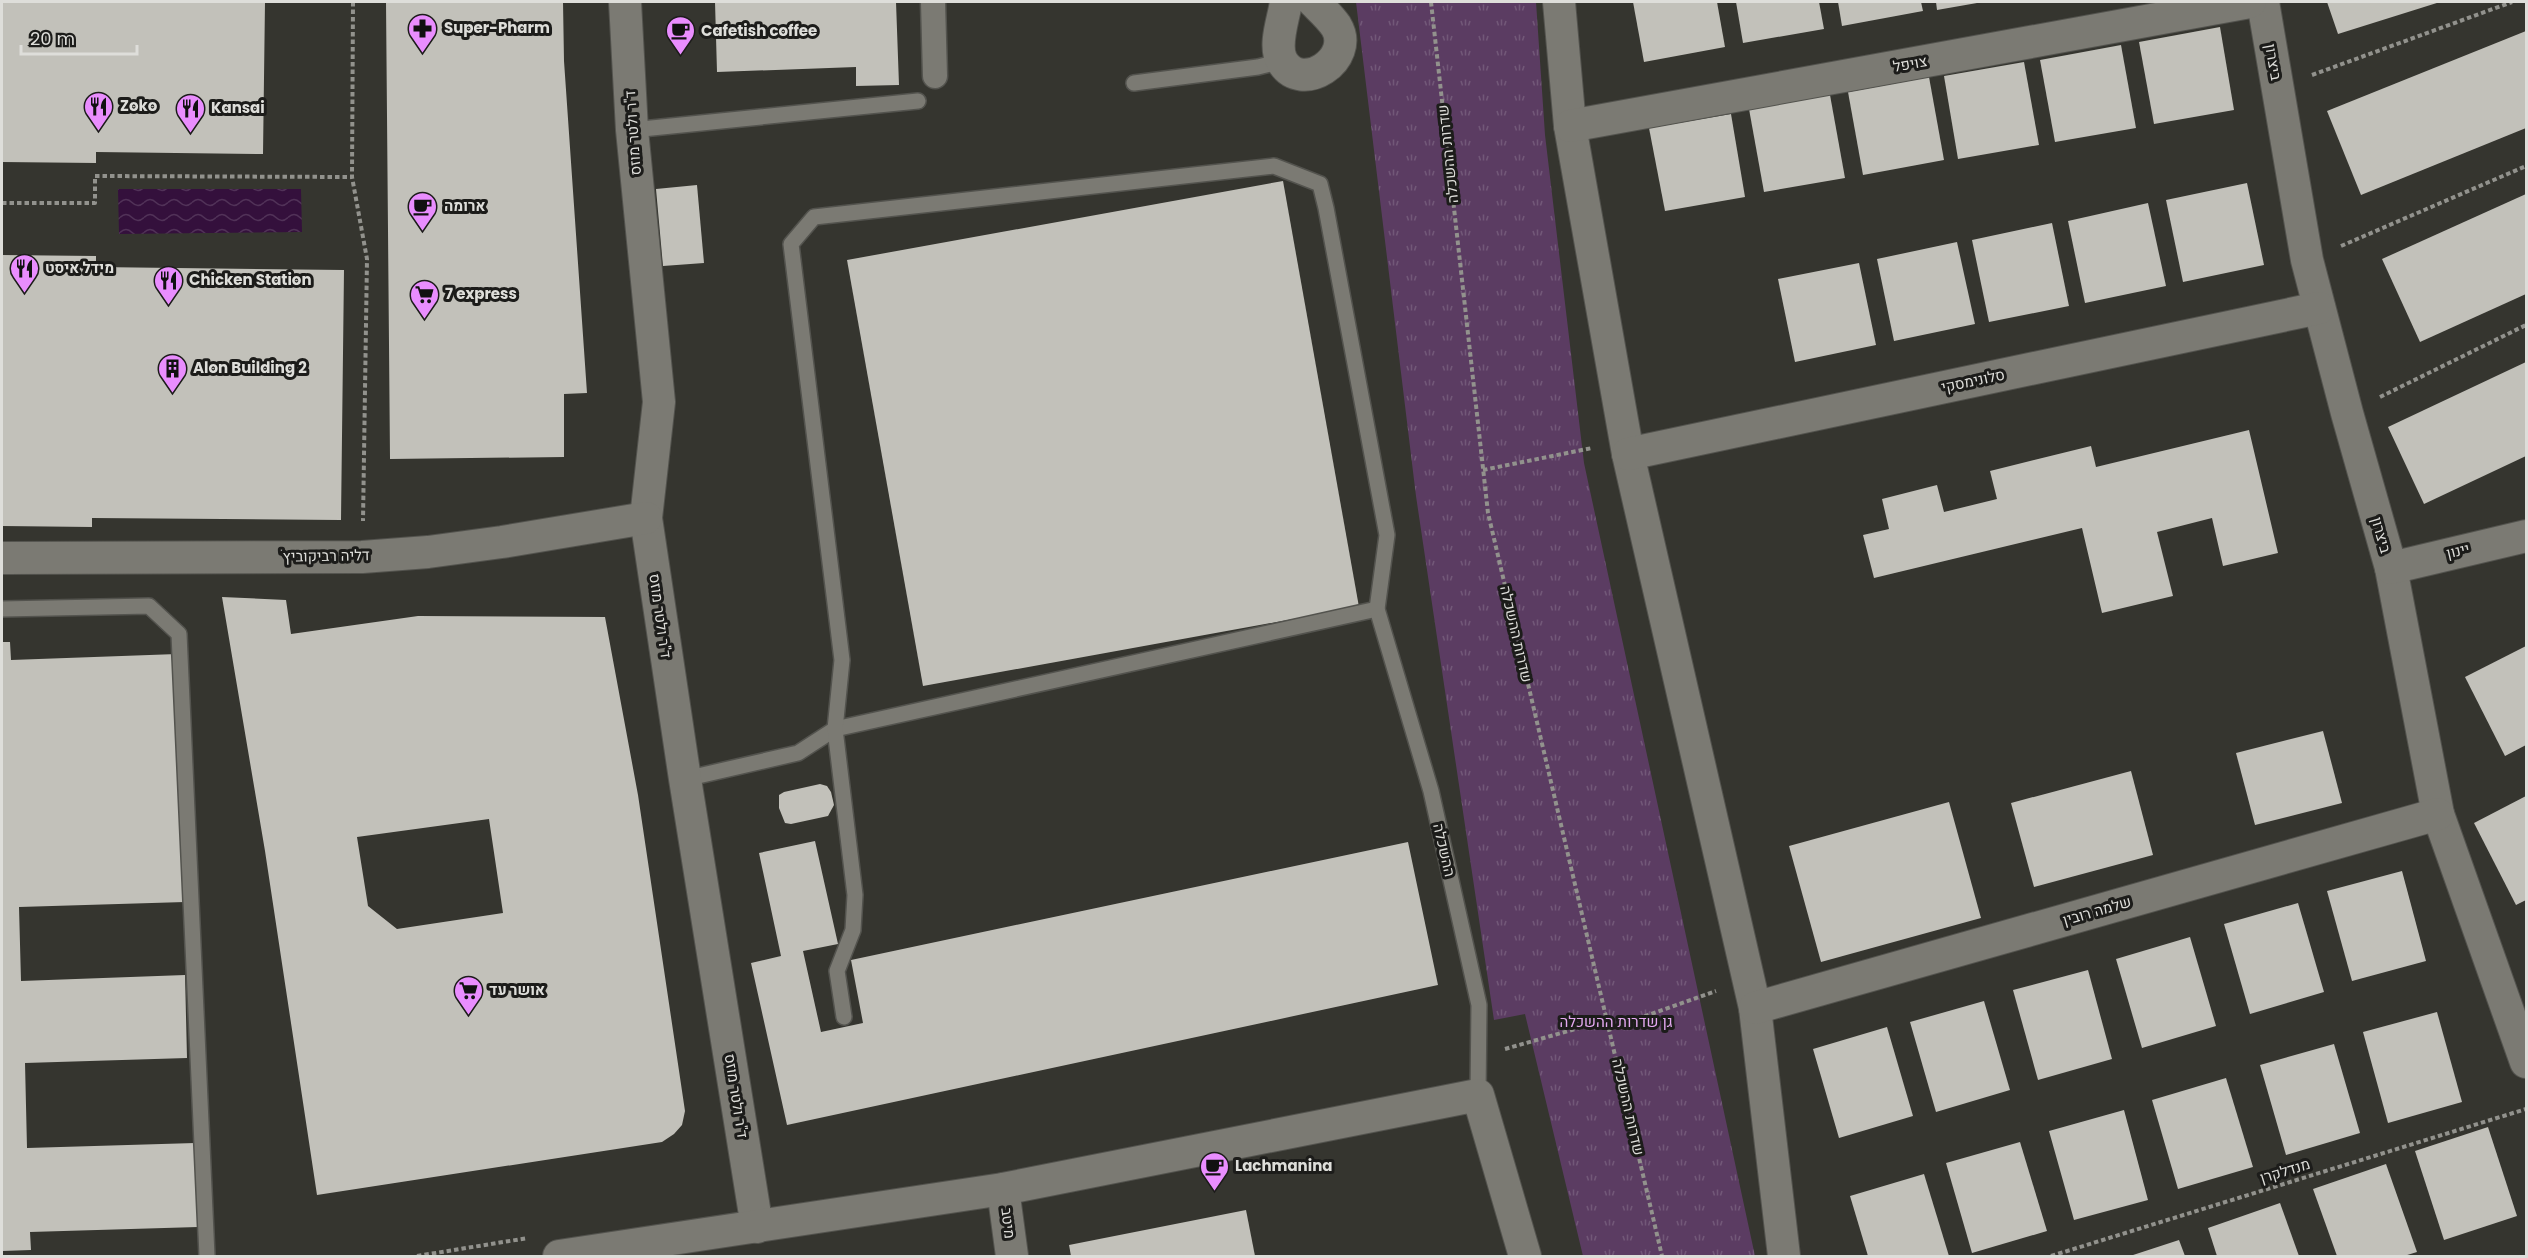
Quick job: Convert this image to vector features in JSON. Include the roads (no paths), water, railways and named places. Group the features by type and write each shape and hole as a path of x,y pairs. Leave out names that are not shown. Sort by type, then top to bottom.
{"street":[{"name":"ד\"ר ולטר מוזס","path":"626,2 632,130 659,402 646,518 685,779 757,1227"},
{"path":"933,2 935,76"},
{"path":"1286,2 1279,47 1282,61 1292,71 1305,75 1322,70 1334,62 1339,49 1336,26 1314,2"},
{"path":"1559,2 1570,126 1627,447 1752,994 1784,1257"},
{"name":"צויפל","path":"1570,126 2250,2"},
{"name":"ביצרון","path":"2263,2 2307,260 2391,568 2438,814 2526,1062"},
{"name":"סלונימסקי","path":"1627,447 2319,308"},
{"name":"'דליה רביקוביץ","path":"2,558 362,556 428,552 646,518"},
{"name":"יינון","path":"2391,568 2526,536"},
{"name":"שלמה רובין","path":"1752,994 2438,814"},
{"path":"559,1257 1003,1189 1478,1095 1525,1257"},
{"name":"מיטב","path":"1003,1189 1012,1257"}],"lane":[{"path":"1134,83 1258,67 1282,61"},
{"path":"632,130 918,101"},
{"path":"685,779 798,753 835,729 1377,609 1387,535 1320,184 1274,166 814,218 791,243 842,660 835,729 855,895 853,930 837,971 844,1017"},
{"path":"2,609 149,606 179,634 207,1257"},
{"name":"ההשכלה","path":"1377,609 1431,791 1479,1005 1478,1095"}],"water":[{"path":"118,189 301,189 302,232 119,234"}],"place":[{"name":"Super-Pharm","path":"423,54"},
{"name":"Cafetish coffee","path":"680,56"},
{"name":"Zoko","path":"99,132"},
{"name":"Kansai","path":"190,134"},
{"name":"ארומה","path":"423,232"},
{"name":"מידל איסט","path":"24,294"},
{"name":"Chicken Station","path":"168,306"},
{"name":"7 express","path":"424,320"},
{"name":"Alon Building 2","path":"172,394"},
{"name":"אושר עד","path":"468,1016"},
{"name":"Lachmanina","path":"1214,1192"}],"park label":[{"name":"גן שדרות ההשכלה","path":"1616,1022"}]}
